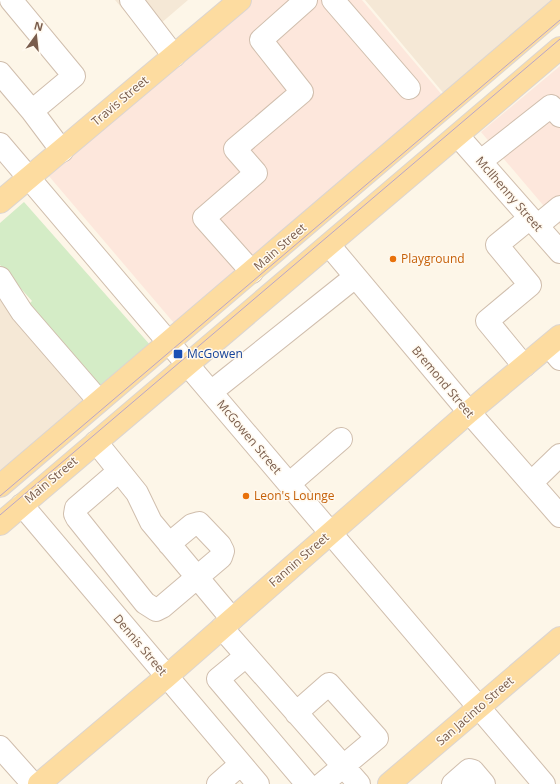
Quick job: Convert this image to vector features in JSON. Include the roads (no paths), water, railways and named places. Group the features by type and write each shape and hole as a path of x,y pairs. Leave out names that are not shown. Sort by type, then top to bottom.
{"main road":[{"name":"Travis Street","path":"0,202 240,0"},
{"name":"Main Street","path":"0,486 560,8"},
{"name":"Main Street","path":"0,524 560,48"},
{"name":"Fannin Street","path":"39,784 166,677 468,412 524,366 556,347"},
{"name":"San Jacinto Street","path":"391,783 560,638"}],"street":[{"path":"11,0 74,76 32,111"},
{"path":"131,0 174,56"},
{"path":"252,272 204,218 256,173 236,149 302,92 261,40 306,0"},
{"path":"333,0 409,88"},
{"path":"0,73 32,111 62,151"},
{"path":"481,161 551,106 560,116"},
{"name":"McIlhenny Street","path":"458,136 560,252"},
{"name":"McGowen Street","path":"0,144 544,784"},
{"path":"524,366 487,322 530,285 498,245 560,207"},
{"name":"Bremond Street","path":"329,245 468,412 560,516"},
{"path":"211,392 355,277"},
{"path":"0,278 22,312 99,401"},
{"path":"289,484 342,439"},
{"path":"96,442 137,493 151,522 197,577 227,623 246,656 359,784"},
{"path":"531,483 560,455"},
{"path":"119,471 76,508 75,514 145,603 156,610 162,607 221,557 223,551 220,545 199,523 192,525 169,544"},
{"name":"Dennis Street","path":"22,505 258,784"},
{"path":"246,656 218,679 307,784"},
{"path":"296,713 329,684 377,738 322,784"},
{"path":"0,747 33,784"},
{"path":"218,784 241,764"},
{"path":"453,784 468,770 473,771 484,784"},
{"path":"554,784 560,779"}],"tram line":[{"path":"0,496 560,20"},
{"path":"0,515 560,39"}],"place":[{"name":"Playground","path":"393,259"},
{"name":"McGowen","path":"178,354"},
{"name":"Leon's Lounge","path":"246,496"}]}
